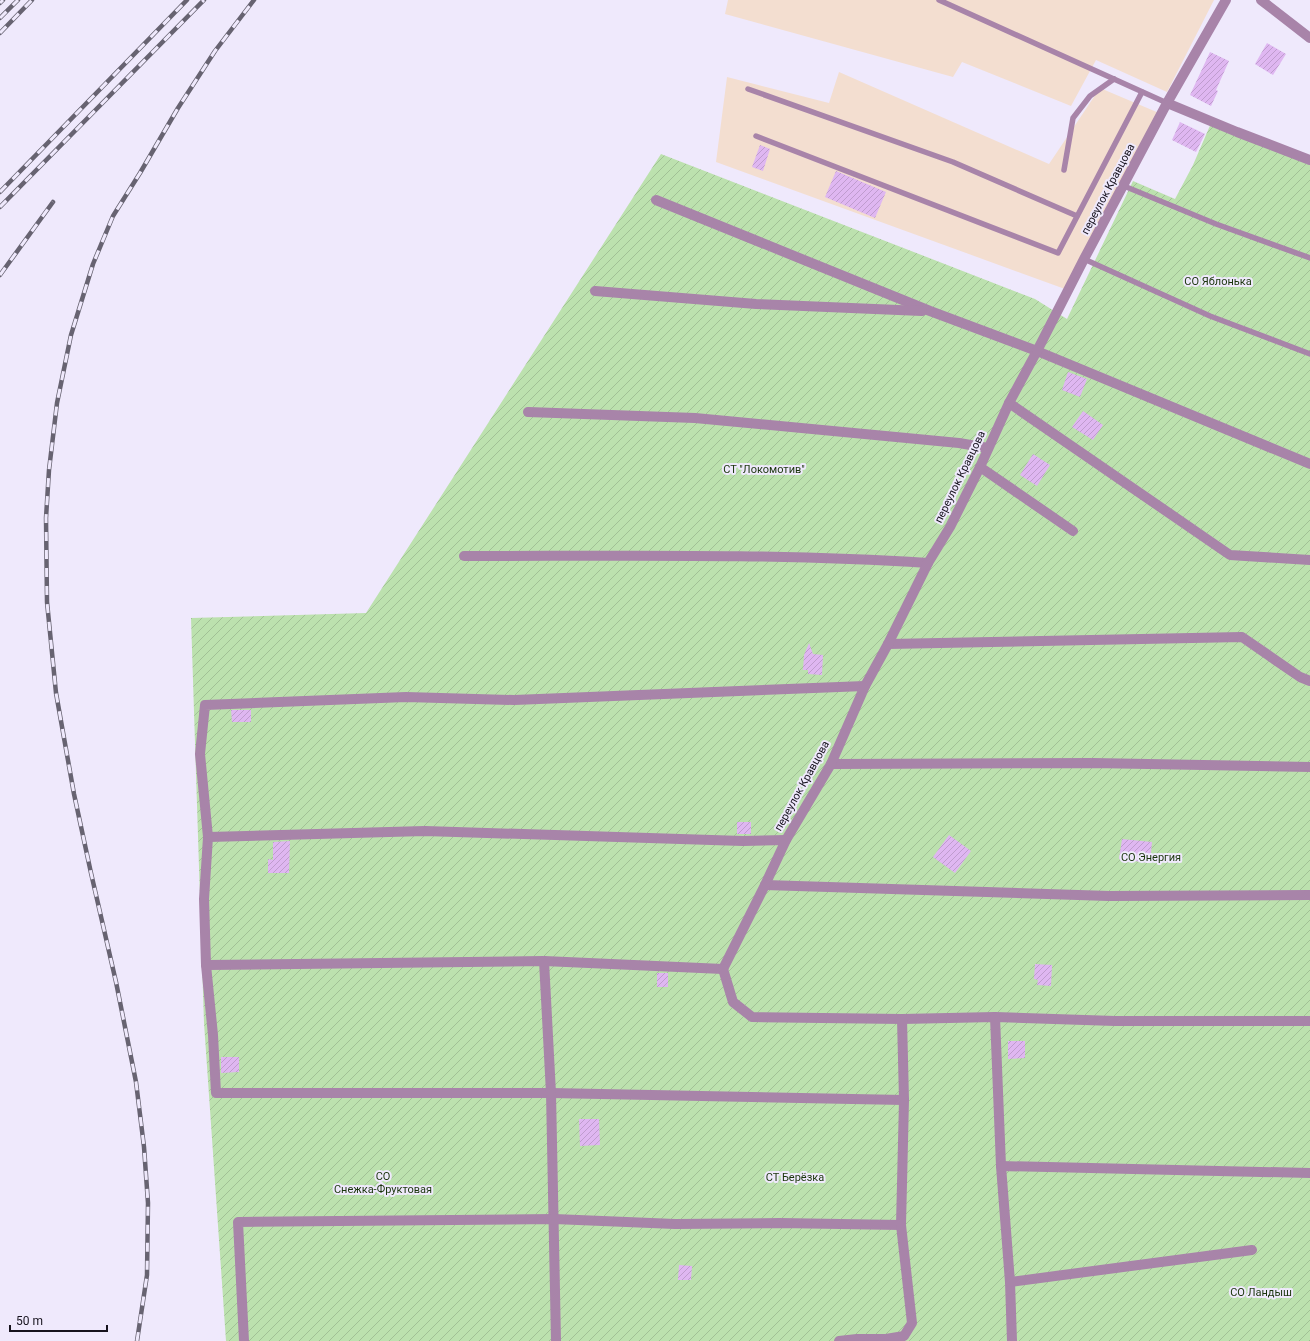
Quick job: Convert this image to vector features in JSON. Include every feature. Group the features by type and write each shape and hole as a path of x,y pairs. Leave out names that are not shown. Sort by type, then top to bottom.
{"street":[{"name":"переулок Кравцова","path":"723,969 786,840 831,764 865,686 888,644 928,563 950,527 980,467 1009,403 1167,103 1226,0"},
{"path":"1261,0 1310,38"},
{"path":"1167,103 1310,160"},
{"path":"656,200 930,311 1037,351 1310,464"},
{"path":"596,291 756,304 930,311"},
{"path":"1009,403 1230,555 1310,560"},
{"path":"528,412 695,418 959,442 988,448"},
{"path":"980,467 1073,531"},
{"path":"464,556 786,557 870,559 928,563"},
{"path":"888,644 1242,638 1300,677 1310,681"},
{"path":"865,686 514,700 406,697 205,705 200,754 208,837 204,900 206,965 213,1035 216,1093 552,1092 904,1100"},
{"path":"831,764 1093,763 1310,767"},
{"path":"208,837 425,831 743,841 786,840"},
{"path":"765,885 1109,896 1310,895"},
{"path":"206,965 544,961 723,969 733,1002 752,1017 902,1019 995,1017 1122,1021 1310,1021"},
{"path":"544,961 552,1092 556,1341"},
{"path":"995,1017 1001,1166 1010,1282 1012,1341"},
{"path":"839,1341 857,1339 885,1340 904,1336 912,1323 901,1225 904,1100 902,1019"},
{"path":"1001,1166 1310,1173"},
{"path":"244,1341 238,1222 554,1219 675,1224 780,1223 901,1225"},
{"path":"1010,1282 1252,1250"}],"lane":[{"path":"939,0 1167,103"},
{"path":"1064,170 1073,118 1090,96 1114,79"},
{"path":"748,89 953,162 1077,216"},
{"path":"756,136 1058,253 1142,92"},
{"path":"1124,186 1216,224 1310,258"},
{"path":"1084,259 1210,316 1310,354"}],"shaded area":[{"path":"728,0 1214,0 1167,92 1096,60 1071,106 962,62 953,77 725,14"},
{"path":"839,72 1049,164 1100,88 1159,113 1065,289 716,162 727,77 829,103"}],"green space":[{"path":"1212,121 1310,156 1310,1341 226,1341 204,1023 191,618 366,613 661,154 1035,299 1067,319 1133,181 1175,199 1193,165"}],"building":[{"path":"1267,43 1286,54 1273,75 1255,64"},
{"path":"1210,52 1229,61 1216,90 1218,91 1211,106 1190,95"},
{"path":"1180,122 1205,134 1196,152 1172,140"},
{"path":"760,145 770,149 763,171 752,167"},
{"path":"836,171 886,192 875,218 825,197"},
{"path":"1068,372 1087,379 1080,397 1062,390"},
{"path":"1083,411 1103,425 1093,440 1072,427"},
{"path":"1033,454 1050,465 1037,486 1020,475"},
{"path":"809,643 813,654 823,655 822,675 808,674 808,670 803,670 804,655"},
{"path":"231,710 251,710 251,722 232,722"},
{"path":"737,822 751,822 751,834 737,834"},
{"path":"949,835 971,851 955,873 933,857"},
{"path":"1122,839 1152,842 1150,863 1119,859"},
{"path":"290,841 289,873 268,873 268,859 273,860 273,842"},
{"path":"1035,964 1052,965 1051,986 1037,985 1038,980 1034,979"},
{"path":"657,973 668,973 668,987 657,987"},
{"path":"1008,1041 1025,1041 1025,1058 1008,1059"},
{"path":"221,1057 239,1057 239,1072 221,1073"},
{"path":"579,1119 599,1119 600,1145 580,1146"},
{"path":"679,1265 692,1266 691,1280 678,1280"}],"railway":[{"path":"0,3 3,0"},
{"path":"0,18 18,0"},
{"path":"0,33 32,0"},
{"path":"0,192 187,0"},
{"path":"0,207 204,0"},
{"path":"137,1341 147,1275 148,1203 144,1147 136,1082 116,982 74,794 56,693 47,602 46,518 49,470 57,403 71,335 93,264 113,216 178,108 215,51 254,0"},
{"path":"0,275 53,202"}],"park label":[{"name":"СО Яблонька","path":"1218,281"},
{"name":"СТ \"Локомотив\"","path":"764,469"},
{"name":"СО Энергия","path":"1151,857"},
{"name":"СТ Берёзка","path":"795,1177"},
{"name":"СО Снежка-Фруктовая","path":"383,1182"},
{"name":"СО Ландыш","path":"1261,1292"}]}
